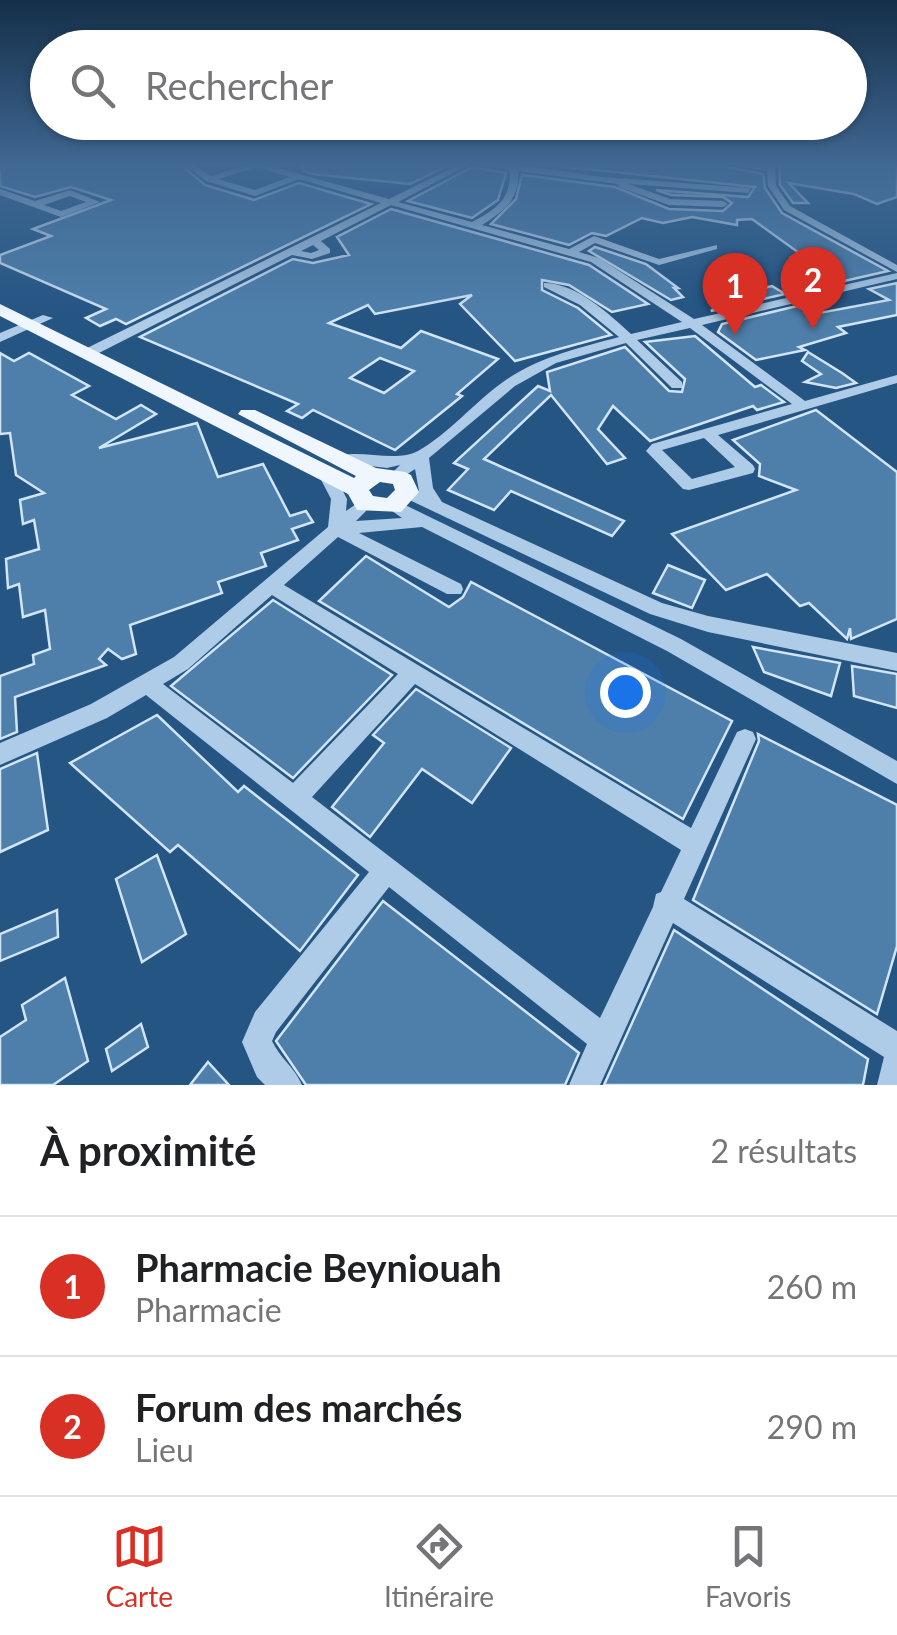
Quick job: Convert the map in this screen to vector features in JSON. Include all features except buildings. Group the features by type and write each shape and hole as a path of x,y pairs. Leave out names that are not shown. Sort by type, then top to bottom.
{"main road":[{"path":"0,295 39,321 382,490"},
{"path":"0,310 39,321"}],"street":[{"path":"96,349 364,215"},
{"path":"436,215 572,252 611,267 802,405"},
{"path":"475,225 493,215"},
{"path":"798,215 897,272"},
{"path":"572,252 594,239 665,262 713,247"},
{"path":"0,754 149,684 273,586 421,455 531,370 624,339 897,272"},
{"path":"548,285 567,291 677,386"},
{"path":"0,338 39,321"},
{"path":"707,433 745,466 744,471 689,485 654,451 657,448 707,433 802,405 897,378"},
{"path":"336,529 340,499 333,466 387,464 421,455"},
{"path":"421,455 431,514"},
{"path":"382,490 612,602 716,668 897,772"},
{"path":"336,529 431,514"},
{"path":"336,529 454,589"},
{"path":"273,586 411,674 693,842"},
{"path":"612,602 897,662"},
{"path":"294,799 411,674"},
{"path":"149,684 603,1038"},
{"path":"584,1085 693,842 745,738"},
{"path":"287,1085 268,1066 257,1042 265,1022 386,870"},
{"path":"666,903 897,1048"},
{"path":"892,1085 897,1063"}],"place":[{"name":"Forum des marchés","path":"813,329"},
{"name":"Pharmacie Beyniouah","path":"735,335"}]}
